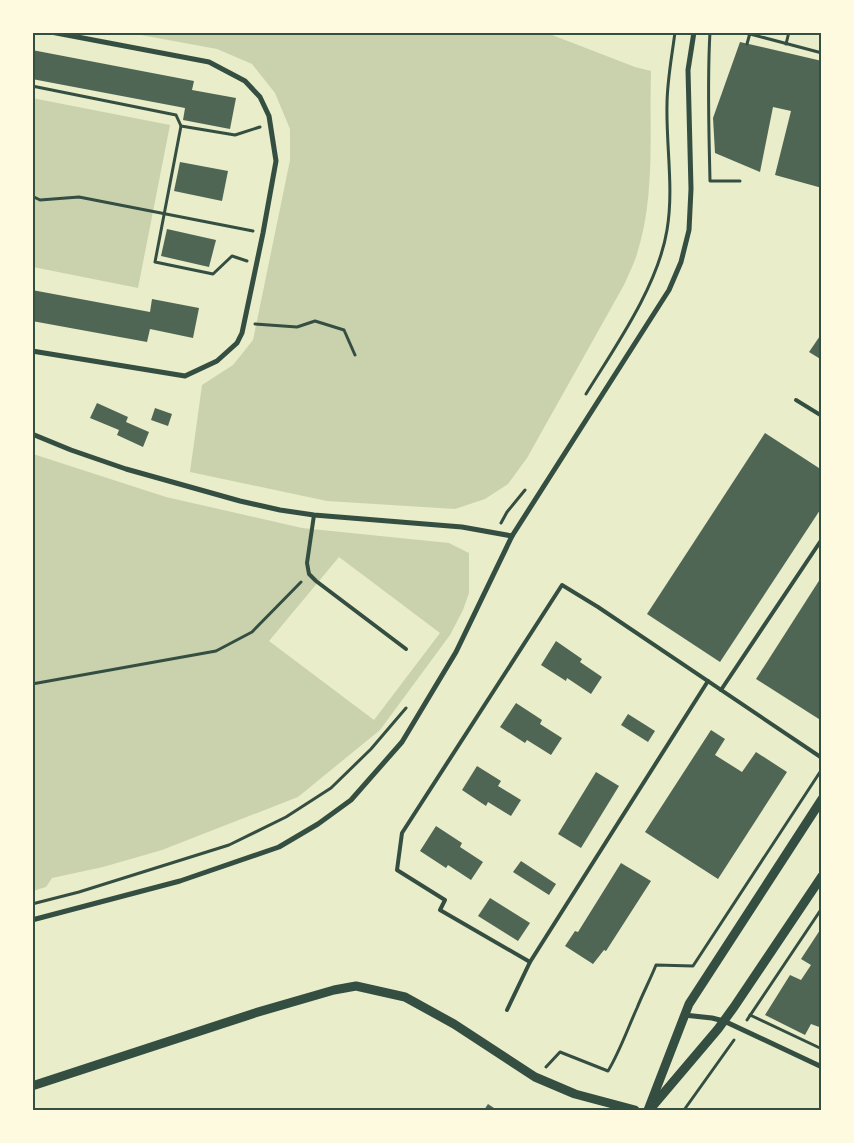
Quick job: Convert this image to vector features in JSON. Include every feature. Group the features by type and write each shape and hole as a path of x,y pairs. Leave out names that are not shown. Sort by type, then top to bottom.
{"street":[{"path":"32,351 185,376 218,361 237,343 242,334 276,161 270,116 260,97 245,81 209,62 51,32"},
{"path":"32,920 180,881 279,847 318,824 350,800 402,742 456,652 512,536 669,290 681,262 689,230 691,189 688,70 694,32"},
{"path":"32,434 70,450 126,469 240,501 280,510 314,515 462,527 512,536"},
{"path":"648,1110 689,1004 822,799"},
{"path":"648,1110 724,1021 822,876"},
{"path":"32,1086 255,1013 334,990 356,986 405,997 454,1024 535,1077 575,1094 634,1110"},
{"path":"684,1015 724,1021 822,1067"}],"lane":[{"path":"796,400 822,416"},
{"path":"314,515 307,563 309,574 406,649"},
{"path":"721,690 822,540"},
{"path":"530,962 440,910 445,900 397,870 402,833 562,585 822,758"},
{"path":"507,1010 530,962 708,682"}],"path":[{"path":"581,401 643,298 658,261 667,231 669,199 667,104 675,32"},
{"path":"710,32 707,73 710,181 740,181"},
{"path":"736,32 751,33 822,53"},
{"path":"786,44 789,32"},
{"path":"747,44 751,33"},
{"path":"32,86 176,115 181,126 155,262 213,274 232,256 257,264"},
{"path":"181,126 235,135 271,124"},
{"path":"32,196 40,200 79,197 263,233"},
{"path":"244,322 280,326 297,326 314,321 326,323 344,330 355,355"},
{"path":"496,533 507,512 525,489"},
{"path":"32,684 216,651 252,632 309,574"},
{"path":"32,904 79,892 229,846 286,817 331,788 371,749 406,707"},
{"path":"535,1077 560,1052 608,1071 619,1053 656,965 694,966 822,769"},
{"path":"684,1110 822,908"},
{"path":"734,1007 822,1049"}],"green space":[{"path":"130,33 547,33 635,67 651,71 649,188 642,234 636,257 624,285 527,458 508,484 485,499 455,509 327,501 190,472 202,385 233,365 253,340 290,160 290,129 275,93 252,64 217,49"},
{"path":"32,98 170,125 138,288 33,267"},
{"path":"33,454 166,497 302,528 449,543 469,553 469,593 463,610 450,635 380,730 298,797 162,850 103,867 52,878 46,887 33,891","holes":["339,557 440,633 374,720 269,641"]}],"building":[{"path":"740,42 822,61 822,188 775,175 791,111 773,107 760,172 715,153 713,118"},
{"path":"32,50 194,81 192,90 236,98 230,129 183,120 185,108 32,79"},
{"path":"180,162 228,171 222,201 174,191"},
{"path":"167,229 216,240 209,267 161,256"},
{"path":"32,290 150,312 152,299 199,308 193,338 150,329 147,342 32,321"},
{"path":"822,333 822,360 809,352"},
{"path":"97,403 128,417 126,422 149,432 143,447 117,435 119,430 90,418"},
{"path":"155,408 172,414 168,426 151,420"},
{"path":"765,433 822,470 822,507 720,662 647,614"},
{"path":"822,576 822,721 756,679"},
{"path":"556,641 582,659 580,662 602,677 591,694 567,678 566,681 541,665"},
{"path":"516,703 542,720 540,724 562,738 551,755 527,740 525,743 500,727"},
{"path":"628,714 655,731 648,742 621,725"},
{"path":"711,730 725,739 715,755 742,772 756,752 787,772 718,879 645,832"},
{"path":"477,766 501,781 498,786 521,800 511,816 488,802 486,806 462,790"},
{"path":"596,772 619,786 581,848 558,834"},
{"path":"436,826 462,843 460,847 483,862 471,880 448,865 446,868 420,851"},
{"path":"521,861 556,884 549,895 513,872"},
{"path":"621,863 651,881 606,951 604,950 593,964 565,946 575,931 578,932"},
{"path":"490,898 530,923 518,941 478,916"},
{"path":"822,927 822,1028 811,1024 805,1035 765,1015 790,975 801,980 811,965 801,959"},
{"path":"488,1104 497,1110 484,1110"}]}
